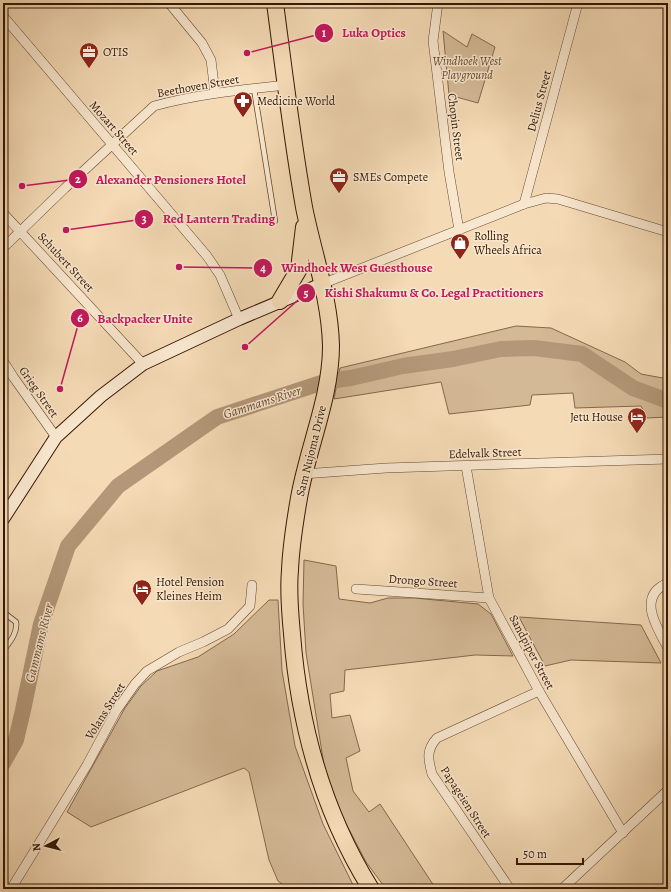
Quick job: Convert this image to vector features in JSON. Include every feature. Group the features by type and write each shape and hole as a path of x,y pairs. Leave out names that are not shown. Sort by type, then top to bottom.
{"highway":[{"name":"Sam Nujoma Drive","path":"275,3 304,208 322,284 329,324 330,363 326,387 312,445 303,474 296,514 290,571 291,618 298,683 312,756 329,807 344,842 371,889"},
{"path":"280,301 299,269 304,208"}],"street":[{"path":"169,3 202,43 211,60 215,93"},
{"name":"Chopin Street","path":"438,3 433,41 449,172 459,230"},
{"name":"Delius Street","path":"524,204 578,3"},
{"name":"Mozart Street","path":"3,16 207,256 220,275 239,319"},
{"name":"Beethoven Street","path":"3,248 65,188 154,106 215,93 286,85"},
{"path":"3,519 56,437 101,396 143,364 280,301 524,204 546,198 558,199 668,232"},
{"name":"Schubert Street","path":"3,213 143,364"},
{"name":"Grieg Street","path":"3,361 56,437"},
{"name":"Edelvalk Street","path":"303,474 386,468 668,459"},
{"name":"Sandpiper Street","path":"466,466 489,598 539,691 623,833"},
{"path":"668,582 656,590 652,596 651,608 653,618 668,648"},
{"name":"Volans Street","path":"11,889 86,765 116,711 135,684 147,671 179,652 228,629 250,606 252,585"},
{"name":"Drongo Street","path":"356,589 489,598"},
{"name":"Papageien Street","path":"510,889 432,774 429,763 430,746 437,738 539,691"},
{"path":"562,889 668,790"}],"lane":[{"path":"254,89 275,221"},
{"path":"3,612 16,622 17,628 12,639 3,651"}],"green space":[{"name":"Windhoek West Playground","path":"443,31 467,47 472,34 495,47 478,103 449,95"},
{"path":"516,326 551,328 625,362 641,374 668,379 668,417 647,418 641,406 575,408 573,393 532,395 530,405 449,414 441,382 334,399 340,368"},
{"path":"304,560 336,566 339,599 370,603 388,598 414,598 478,604 491,614 513,656 475,655 345,670 344,691 330,694 332,718 350,715 360,751 346,758 353,791 369,812 380,804 436,889 386,889 366,862 340,812 325,771 306,653 303,604"},
{"path":"269,600 278,600 282,671 295,746 323,824 355,889 289,889 278,881 269,860 249,772 244,768 91,827 67,812 125,708 141,686 157,671 198,657 234,634"},
{"path":"519,617 641,625 661,663 571,660 545,666"}],"waterway":[{"name":"Gammams River","path":"3,763 16,740 41,624 68,546 118,486 217,417 327,381 351,378 403,366 453,359 501,349 534,348 582,354 633,388 668,401"}],"place":[{"name":"Luka Optics","path":"247,53"},
{"name":"OTIS","path":"89,69"},
{"name":"Medicine World","path":"243,118"},
{"name":"Alexander Pensioners Hotel","path":"22,186"},
{"name":"SMEs Compete","path":"339,194"},
{"name":"Red Lantern Trading","path":"66,230"},
{"name":"Rolling Wheels Africa","path":"460,260"},
{"name":"Windhoek West Guesthouse","path":"179,267"},
{"name":"Kishi Shakumu & Co. Legal Practitioners","path":"245,347"},
{"name":"Backpacker Unite","path":"60,389"},
{"name":"Jetu House","path":"637,434"},
{"name":"Hotel Pension Kleines Heim","path":"142,606"}]}
